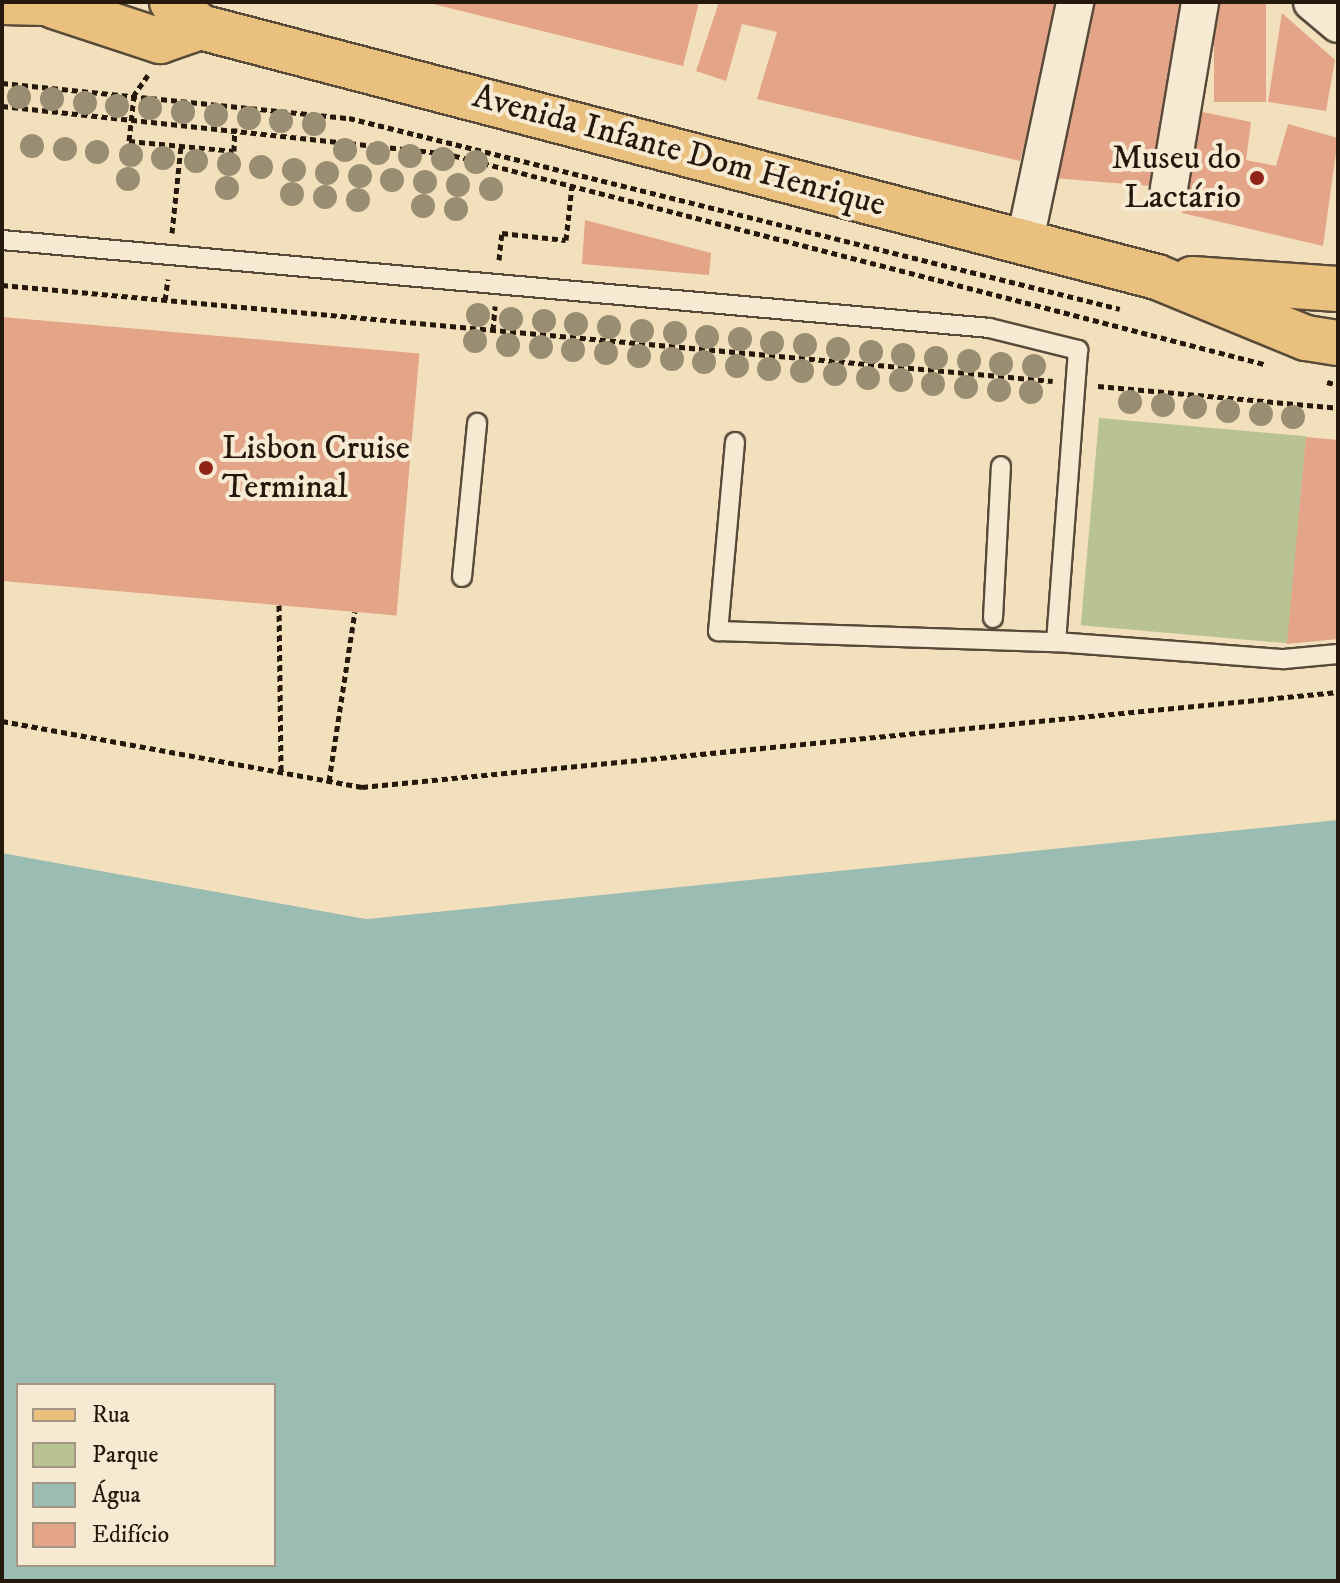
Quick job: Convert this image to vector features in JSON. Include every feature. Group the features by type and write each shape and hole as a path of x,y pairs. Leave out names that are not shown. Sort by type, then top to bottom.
{"main road":[{"name":"Avenida Infante Dom Henrique","path":"4,2 184,18 1024,245 1157,277 1306,338 1330,362"},
{"name":"Avenida Infante Dom Henrique","path":"54,6 112,2"},
{"name":"Avenida Infante Dom Henrique","path":"1157,277 1338,289"}],"street":[{"path":"1024,245 1075,2"},
{"path":"1169,188 1200,2"},
{"path":"1312,2 1338,24"}],"lane":[{"path":"2,240 989,328 1078,350 1056,642"},
{"path":"462,577 477,423"},
{"path":"735,442 718,631 1056,642 1284,659 1338,654"},
{"path":"993,618 1001,466"}],"path":[{"path":"184,18 134,95 129,141 234,151 235,128"},
{"path":"2,83 349,118 1131,312"},
{"path":"2,106 235,128 444,153 1278,368"},
{"path":"165,300 181,146"},
{"path":"493,330 502,233 566,240 572,186"},
{"path":"2,285 1338,408"},
{"path":"1330,362 1338,385"},
{"path":"279,605 281,772"},
{"path":"329,781 355,612"},
{"path":"2,721 362,787 1338,692"}],"green space":[{"path":"1099,418 1306,436 1288,643 1081,625"}],"water":[{"path":"1338,820 1338,1581 2,1581 2,853 367,919"}],"pier":[{"path":"1338,816 366,919 2,853 367,915"}],"building":[{"path":"425,2 699,2 683,66"},
{"path":"719,2 1062,2 1020,161 757,99 777,32 742,24 726,81 696,71"},
{"path":"1093,2 1188,2 1162,187 1054,178"},
{"path":"1214,2 1266,2 1266,102 1214,102"},
{"path":"1282,13 1335,60 1326,111 1268,102"},
{"path":"1198,111 1251,122 1246,160 1276,166 1288,124 1338,138 1323,246 1182,213"},
{"path":"585,220 711,253 709,275 582,264"},
{"name":"Lisbon Cruise Terminal","path":"2,317 419,354 396,616 2,581"},
{"path":"1306,437 1338,440 1338,639 1287,644"}],"place":[{"name":"Museu do Lactário","path":"1257,178"},
{"name":"Lisbon Cruise Terminal","path":"206,468"}]}
